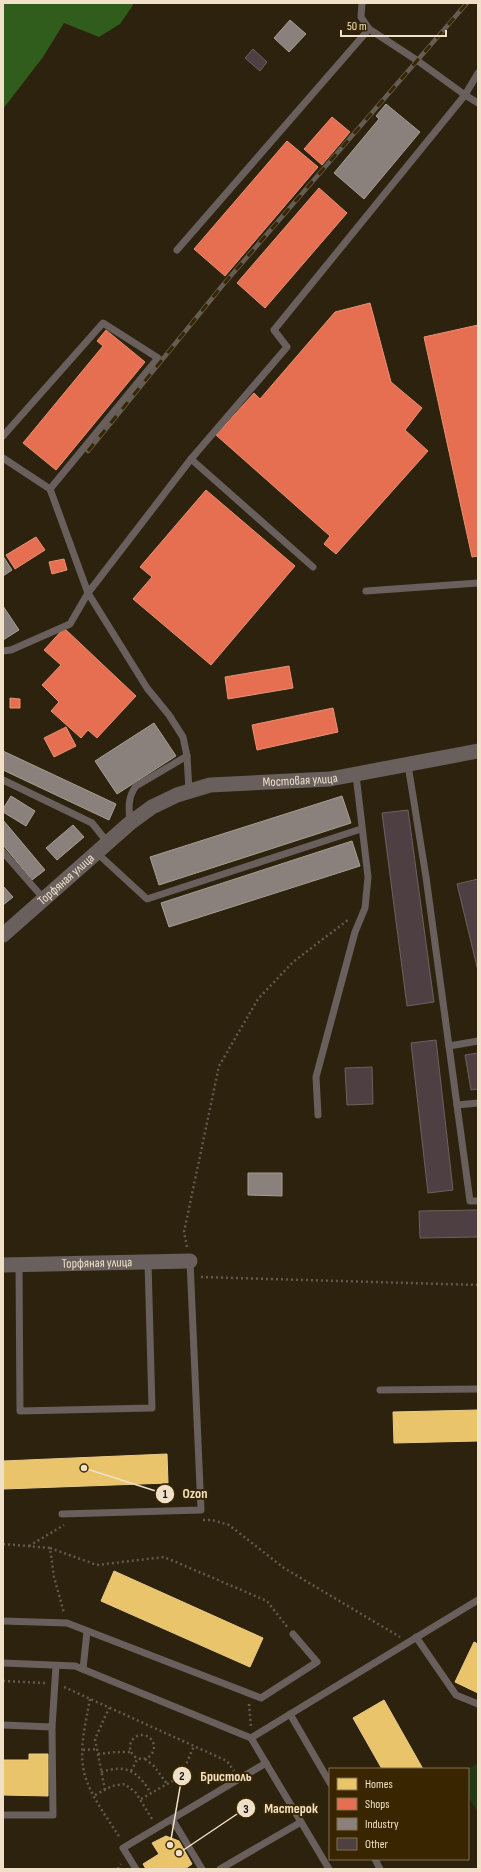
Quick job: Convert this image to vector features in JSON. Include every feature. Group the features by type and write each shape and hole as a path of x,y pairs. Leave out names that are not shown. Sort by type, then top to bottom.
{"street":[{"name":"Мостовая улица","path":"130,823 152,807 189,791 210,785 307,782 356,775 478,751"},
{"name":"Торфяная улица","path":"3,935 130,823"},
{"name":"Торфяная улица","path":"3,1265 190,1261"}],"lane":[{"path":"362,3 360,9 361,17 369,29 478,103"},
{"path":"177,250 369,29"},
{"path":"3,651 11,650 70,624 88,593 191,459 287,347 274,330 465,95 478,73"},
{"path":"3,436 103,323 158,358 50,490"},
{"path":"3,458 50,490 88,593 146,688 178,728 183,738 187,756 189,791"},
{"path":"191,459 313,567"},
{"path":"366,591 478,583"},
{"path":"130,823 129,800 131,792 136,786 187,756"},
{"path":"408,765 426,877 470,1201 478,1201"},
{"path":"318,1115 316,1076 355,932 365,908 368,876 361,829 356,775"},
{"path":"3,780 92,823 108,843"},
{"path":"97,853 146,899 361,829"},
{"path":"3,852 44,899"},
{"path":"449,1046 478,1041"},
{"path":"456,1106 478,1104"},
{"path":"62,1514 201,1510 190,1261"},
{"path":"19,1264 20,1411 152,1408 148,1262"},
{"path":"380,1390 478,1389"},
{"path":"252,1738 416,1637 477,1603"},
{"path":"3,1621 67,1623 261,1698 316,1662 293,1634"},
{"path":"83,1669 87,1631"},
{"path":"416,1637 456,1695 478,1704"},
{"path":"3,1662 75,1666 252,1738 329,1869"},
{"path":"3,1815 53,1815 52,1727 56,1666"},
{"path":"290,1714 329,1781"},
{"path":"3,1725 52,1727"},
{"path":"136,1869 123,1848 266,1763"},
{"path":"172,1819 202,1869"},
{"path":"220,1869 301,1822"},
{"path":"375,1860 380,1869"}],"path":[{"path":"190,1261 184,1232 219,1066 258,999 293,962 365,908"},
{"path":"191,1277 478,1285"},
{"path":"196,1521 212,1520 229,1525 284,1568 409,1642"},
{"path":"29,1546 64,1525 72,1525"},
{"path":"3,1544 50,1548 97,1565 164,1557 267,1601 293,1634"},
{"path":"50,1548 54,1577 67,1623"},
{"path":"3,1681 55,1684 227,1761 240,1779"},
{"path":"249,1694 252,1738"},
{"path":"90,1699 84,1730 83,1767 88,1782 126,1847"},
{"path":"105,1790 95,1739 109,1708"},
{"path":"98,1754 131,1752 138,1758 145,1758 149,1757 154,1751 154,1743 149,1736 141,1734 134,1738 130,1744 131,1752"},
{"path":"141,1800 181,1776 194,1746"},
{"path":"83,1750 97,1749"},
{"path":"130,1771 138,1758"},
{"path":"145,1758 154,1766 167,1784"},
{"path":"101,1772 114,1768 124,1768 144,1782 151,1793"},
{"path":"95,1795 112,1786 125,1784 131,1787 141,1800 157,1828"}],"green space":[{"path":"3,3 133,3 133,5 120,24 99,37 64,23 43,57 3,109"},
{"path":"478,1763 478,1813 469,1798 469,1768"}],"building: Homes":[{"path":"478,1410 478,1441 394,1443 393,1412"},
{"path":"167,1454 168,1483 4,1489 3,1461"},
{"path":"114,1571 263,1638 250,1667 101,1601"},
{"path":"474,1642 478,1644 478,1693 455,1682"},
{"path":"384,1700 422,1768 381,1768 353,1718"},
{"path":"29,1754 48,1754 48,1796 3,1795 3,1760 29,1760"},
{"path":"166,1836 179,1841 192,1864 185,1869 146,1869 143,1864 159,1854 152,1843"}],"building: Shops":[{"path":"332,117 350,132 322,165 304,149"},
{"path":"287,141 318,167 225,276 194,249"},
{"path":"319,188 347,213 265,308 237,283"},
{"path":"370,303 391,382 422,408 405,430 428,451 336,554 324,544 330,536 216,435 254,393 260,399 335,312"},
{"path":"478,325 478,556 472,557 424,337"},
{"path":"106,330 145,362 56,470 23,443 103,346 97,341"},
{"path":"206,490 295,566 211,665 133,599 152,577 140,567"},
{"path":"36,537 45,550 15,569 6,555"},
{"path":"64,559 67,570 52,574 49,562"},
{"path":"64,628 136,696 97,738 88,730 81,738 51,711 59,702 42,685 61,665 44,650"},
{"path":"289,666 293,688 228,699 225,677"},
{"path":"10,698 20,699 20,708 10,708"},
{"path":"333,708 338,732 257,750 252,725"},
{"path":"66,727 76,746 54,757 44,738"}],"building: Industry":[{"path":"290,20 306,34 289,52 274,38"},
{"path":"386,104 420,132 364,199 334,173 379,119 376,116"},
{"path":"3,556 12,570 3,576"},
{"path":"3,606 19,630 3,640"},
{"path":"154,723 176,756 117,794 95,761"},
{"path":"3,751 116,804 109,820 3,770"},
{"path":"11,796 35,811 26,826 3,812 3,809"},
{"path":"342,796 351,823 159,885 150,857"},
{"path":"3,820 45,870 32,880 3,845"},
{"path":"73,825 84,837 57,860 46,848"},
{"path":"352,841 360,866 169,927 161,903"},
{"path":"3,886 13,897 3,905"},
{"path":"248,1173 282,1173 282,1196 248,1195"}],"building: Other":[{"path":"253,49 267,62 260,71 245,58"},
{"path":"408,810 434,1002 407,1006 382,813"},
{"path":"478,879 478,971 457,884"},
{"path":"436,1040 453,1190 428,1193 411,1043"},
{"path":"478,1053 478,1089 471,1090 465,1055"},
{"path":"372,1067 373,1104 347,1105 345,1068"},
{"path":"478,1210 478,1237 420,1238 419,1211"}],"railway":[{"path":"88,451 222,286 467,3"}],"place":[{"name":"Ozon","path":"84,1468"},
{"name":"Бристоль","path":"170,1845"},
{"name":"Мастерок","path":"179,1853"}]}
